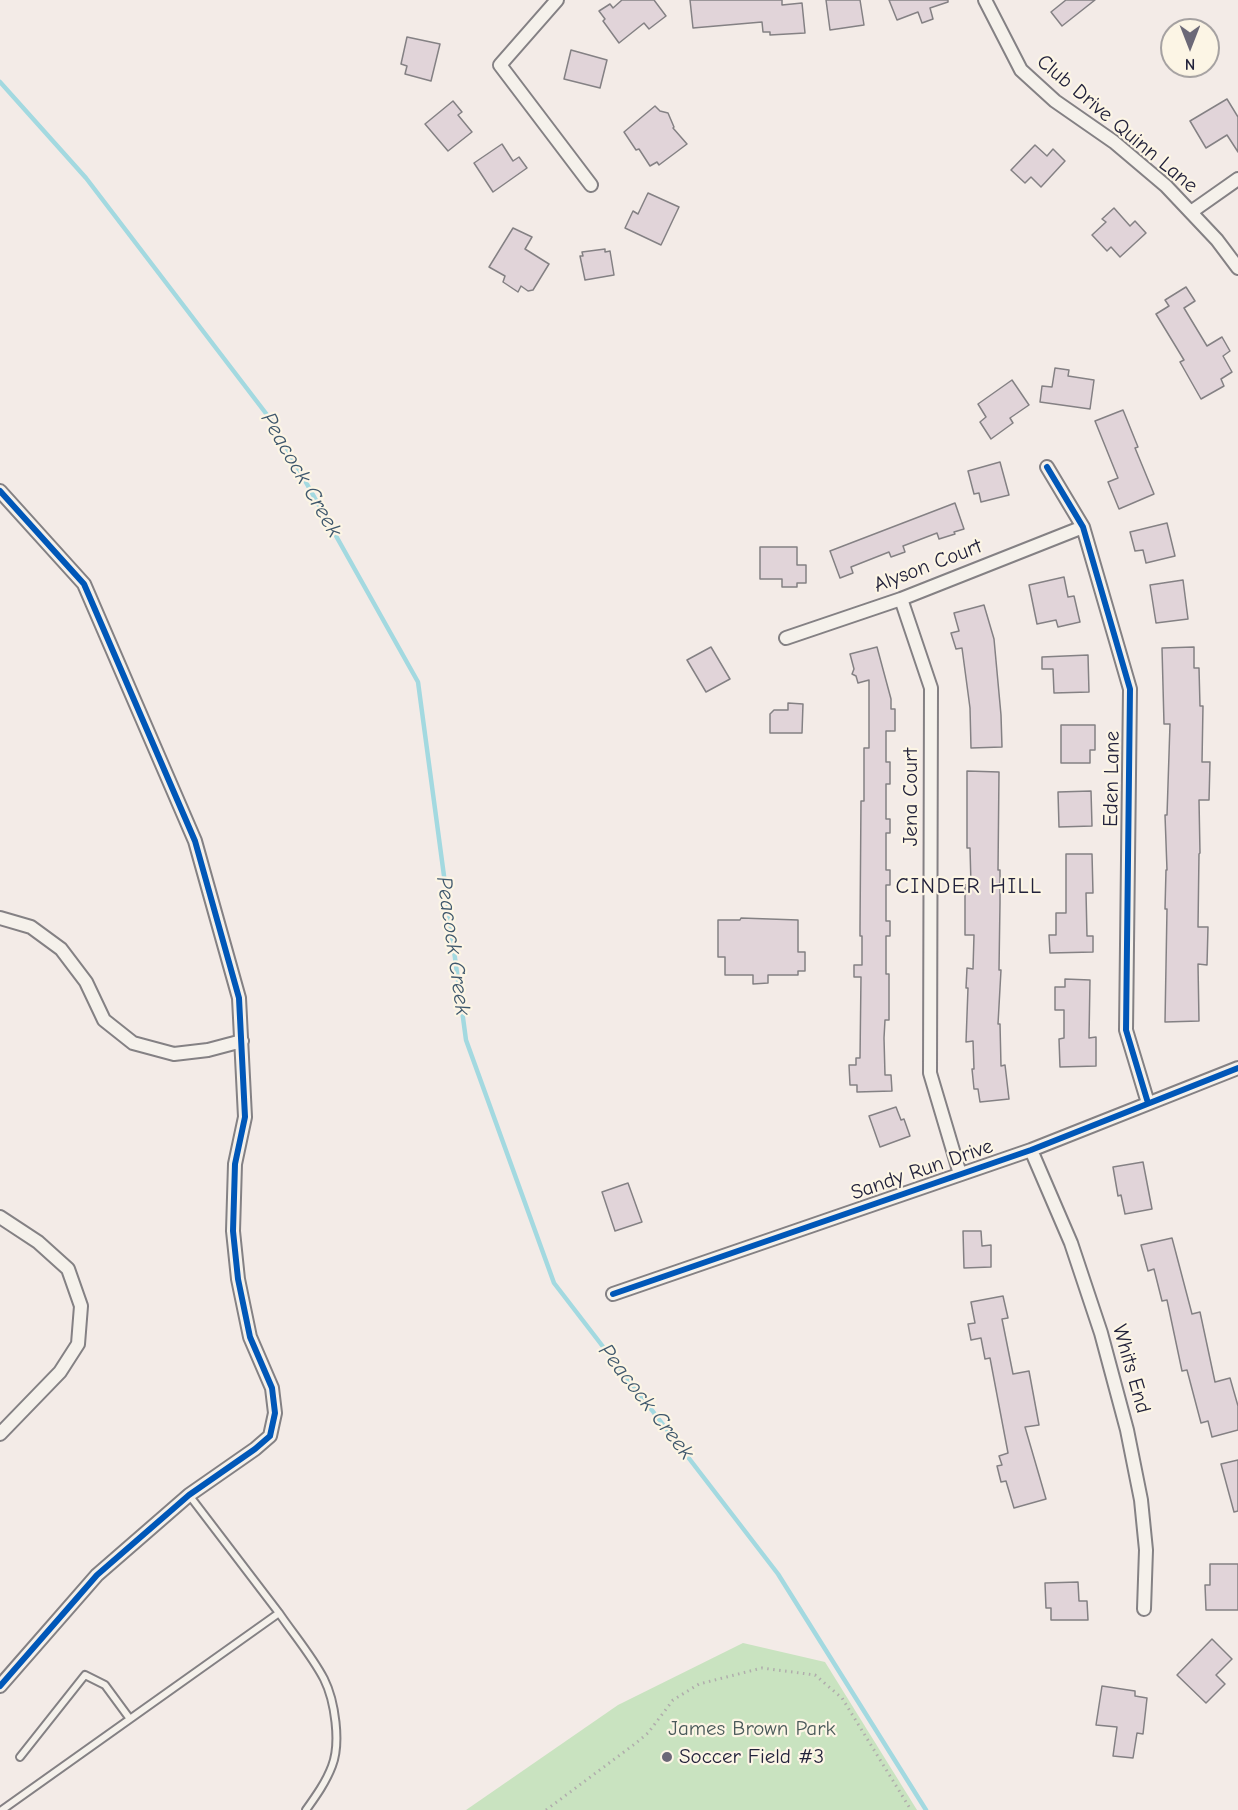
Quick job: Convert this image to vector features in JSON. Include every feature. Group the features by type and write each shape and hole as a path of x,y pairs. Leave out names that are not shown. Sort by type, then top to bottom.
{"street":[{"path":"557,0 500,65 591,185"},
{"name":"Club Drive Quinn Lane","path":"985,0 1021,70 1055,101 1114,142 1166,186 1217,240 1238,268"},
{"path":"1191,212 1238,179"},
{"name":"Eden Lane","path":"1047,467 1083,527 1130,689 1126,1030 1148,1103"},
{"path":"0,491 84,584 195,841 239,998 245,1118 235,1164 233,1231 238,1280 250,1337 272,1388 275,1413 270,1436 189,1495 97,1575 0,1686"},
{"name":"Alyson Court","path":"786,638 901,599 1083,527"},
{"name":"Jena Court","path":"901,599 931,688 930,1072 960,1174"},
{"path":"0,918 32,927 61,949 86,982 104,1020 133,1043 174,1054 208,1050 242,1041"},
{"name":"Sandy Run Drive","path":"612,1294 1031,1150 1238,1068"},
{"name":"Whits End","path":"1031,1150 1071,1243 1101,1333 1127,1430 1141,1500 1146,1550 1144,1609"},
{"path":"0,1217 38,1242 68,1269 81,1306 78,1344 60,1372 0,1434"}],"lane":[{"path":"189,1495 279,1613 325,1680 334,1713 336,1732 333,1764 321,1790 306,1810"},
{"path":"2,1810 279,1613"},
{"path":"20,1757 86,1675 105,1685 130,1719"}],"path":[{"path":"546,1810 648,1733 673,1700 699,1684 762,1668 815,1675 842,1698 911,1810"}],"green space":[{"name":"James Brown Park","path":"743,1643 825,1662 917,1810 466,1810 618,1705"}],"building":[{"path":"622,0 654,0 666,16 649,29 644,23 619,43 603,21 605,19 599,11 610,4 613,8"},
{"path":"690,0 782,0 782,5 802,3 805,33 770,35 770,32 763,32 762,22 693,28"},
{"path":"826,0 860,0 864,25 830,30"},
{"path":"889,0 948,0 948,2 930,8 933,19 922,23 918,12 897,20"},
{"path":"1066,0 1095,0 1062,26 1051,12"},
{"path":"407,37 440,44 431,81 405,74 407,66 401,64"},
{"path":"571,50 607,60 600,88 564,79"},
{"path":"1227,99 1238,117 1238,152 1227,135 1206,148 1190,121"},
{"path":"453,101 462,112 458,115 472,132 448,151 425,124"},
{"path":"655,106 660,111 668,113 673,128 687,144 659,165 657,162 650,166 624,132"},
{"path":"502,144 513,161 519,157 527,168 493,192 474,163"},
{"path":"1035,145 1047,156 1053,149 1065,161 1041,187 1031,177 1025,183 1011,170"},
{"path":"648,193 679,207 661,245 625,228 633,211 638,214"},
{"path":"1114,208 1130,226 1135,221 1146,233 1120,257 1111,247 1107,251 1092,235 1106,222 1102,219"},
{"path":"513,228 532,237 525,249 549,264 533,290 528,291 521,286 518,292 503,282 505,276 489,267"},
{"path":"605,249 605,252 610,251 614,275 585,280 580,256 583,256 582,252"},
{"path":"1186,287 1195,301 1184,308 1207,346 1222,337 1230,351 1223,356 1232,372 1221,379 1224,386 1201,399 1180,362 1184,360 1156,314 1169,306 1165,300"},
{"path":"1055,368 1069,370 1068,376 1094,380 1090,409 1040,402 1042,386 1052,387"},
{"path":"1012,380 1029,405 1010,418 1013,423 991,439 980,422 986,417 978,404"},
{"path":"1123,410 1138,447 1135,448 1154,494 1119,509 1108,482 1118,478 1095,421"},
{"path":"1000,462 1009,495 981,502 979,493 974,494 968,471"},
{"path":"955,503 964,529 939,539 937,533 903,546 905,552 891,557 889,552 851,567 853,573 840,578 830,551"},
{"path":"1167,523 1175,556 1146,563 1143,550 1135,551 1130,532"},
{"path":"760,547 797,547 797,565 806,565 806,583 797,583 797,587 782,587 782,579 760,579"},
{"path":"1064,577 1068,597 1074,596 1080,622 1058,627 1056,620 1037,624 1029,585"},
{"path":"1183,580 1188,619 1156,623 1150,585"},
{"path":"984,605 994,639 1002,747 971,748 970,708 962,648 956,649 951,633 959,631 954,613"},
{"path":"711,647 730,679 706,692 687,660"},
{"path":"877,647 891,699 891,709 895,709 895,731 886,731 886,762 890,762 890,784 886,784 886,819 890,819 890,833 886,833 886,870 890,870 890,885 886,885 886,921 890,921 890,936 886,936 889,1020 885,1020 884,1038 885,1075 891,1075 892,1091 857,1092 857,1085 850,1085 849,1065 856,1065 856,1058 860,1058 861,977 854,977 854,965 862,965 862,936 860,936 861,801 864,801 864,748 869,748 869,680 858,683 856,676 852,674 854,669 850,654"},
{"path":"1194,647 1194,668 1199,668 1200,706 1203,706 1202,762 1210,762 1209,800 1199,800 1198,927 1208,927 1207,965 1198,964 1199,1021 1165,1022 1167,870 1165,815 1167,815 1170,724 1164,724 1162,648"},
{"path":"1088,655 1089,692 1054,693 1053,669 1042,669 1042,657"},
{"path":"788,703 803,704 802,733 770,733 770,714 774,710 788,710"},
{"path":"1061,725 1095,725 1095,750 1090,750 1090,763 1061,763"},
{"path":"967,771 999,772 999,970 1001,970 998,1024 1000,1024 1001,1066 1005,1065 1009,1099 980,1102 978,1089 974,1089 973,1041 966,1042 967,968 973,969 974,935 965,935 965,885 971,885 970,848 967,848"},
{"path":"1091,791 1092,826 1059,827 1058,792"},
{"path":"1066,854 1092,854 1093,893 1086,893 1087,936 1093,936 1093,952 1050,953 1049,935 1056,935 1056,913 1066,913"},
{"path":"741,918 798,920 798,952 805,952 805,971 798,971 798,975 768,975 768,983 753,984 753,975 725,975 725,957 718,957 718,920 740,920"},
{"path":"1065,979 1090,980 1089,1038 1096,1037 1096,1066 1060,1067 1059,1039 1064,1038 1064,1010 1055,1010 1055,987 1065,987"},
{"path":"896,1107 901,1120 904,1119 910,1136 880,1147 869,1116"},
{"path":"1143,1162 1152,1209 1125,1214 1121,1195 1118,1196 1113,1167"},
{"path":"628,1183 642,1222 615,1231 602,1192"},
{"path":"963,1231 981,1231 982,1246 991,1245 991,1267 964,1268"},
{"path":"1172,1238 1192,1314 1200,1312 1215,1382 1230,1378 1238,1406 1238,1430 1212,1437 1208,1421 1201,1423 1187,1370 1182,1371 1167,1300 1162,1301 1154,1269 1148,1271 1141,1245"},
{"path":"1003,1296 1008,1318 1002,1319 1013,1374 1029,1371 1039,1425 1025,1427 1046,1499 1014,1508 1006,1481 1001,1482 997,1466 1002,1465 999,1456 1008,1453 990,1358 985,1359 981,1338 971,1340 968,1324 975,1323 971,1302"},
{"path":"1238,1460 1238,1511 1234,1512 1221,1464"},
{"path":"1210,1564 1238,1564 1238,1610 1206,1610 1205,1585 1210,1585"},
{"path":"1078,1582 1079,1601 1087,1601 1088,1620 1051,1620 1051,1608 1046,1608 1045,1583"},
{"path":"1212,1639 1232,1659 1216,1675 1225,1684 1206,1703 1177,1675"},
{"path":"1102,1686 1135,1691 1135,1696 1147,1698 1143,1734 1137,1733 1133,1758 1113,1756 1117,1727 1096,1725"}],"waterway":[{"name":"Peacock Creek","path":"0,82 86,178 271,420 418,682 466,1040 554,1283 778,1574 926,1810"}],"cycle path":[{"path":"1047,467 1083,527 1130,689 1126,1030 1148,1103"},
{"path":"0,491 84,584 195,841 239,998 245,1117 235,1164 233,1231 238,1279 250,1337 272,1388 275,1413 270,1436 189,1495 97,1575 0,1686"},
{"path":"613,1294 1031,1150 1238,1068"}],"place":[{"name":"Soccer Field #3","path":"667,1757"}],"district":[{"name":"CINDER HILL","path":"969,887"}]}
